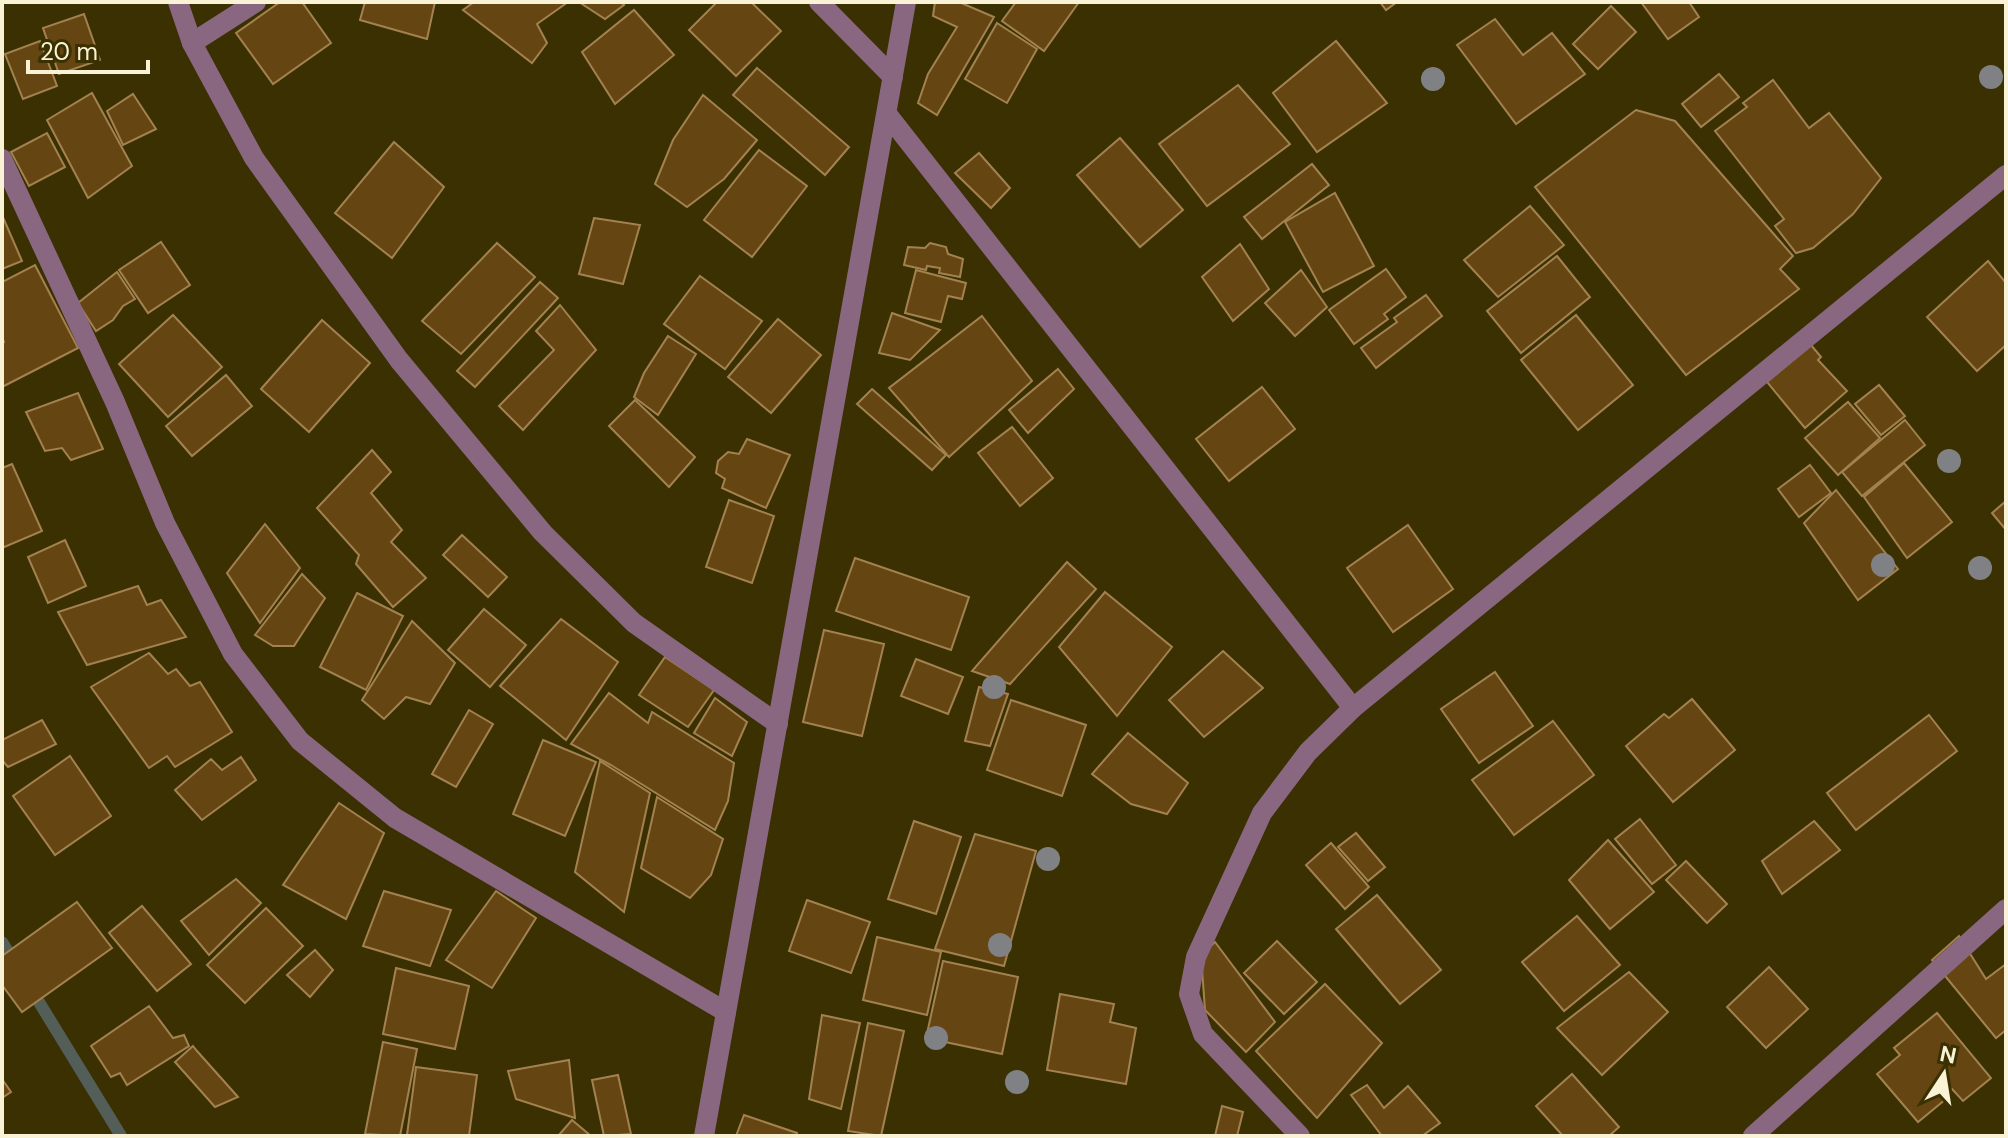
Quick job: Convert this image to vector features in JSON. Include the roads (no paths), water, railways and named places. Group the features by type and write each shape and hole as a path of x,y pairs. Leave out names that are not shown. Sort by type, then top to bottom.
{"street":[{"path":"178,2 192,43 254,158 399,360 543,533 634,623 778,724"},
{"path":"192,43 256,2"},
{"path":"819,2 893,77"},
{"path":"704,1136 906,2"},
{"path":"887,114 1353,708"},
{"path":"2,159 115,402 165,523 233,654 300,741 395,818 726,1012"},
{"path":"1300,1136 1203,1034 1189,994 1196,957 1262,813 1308,752 1353,708 2006,175"},
{"path":"1753,1136 2006,909"}],"waterway":[{"path":"2,942 15,963"},
{"path":"31,989 121,1136"}]}
